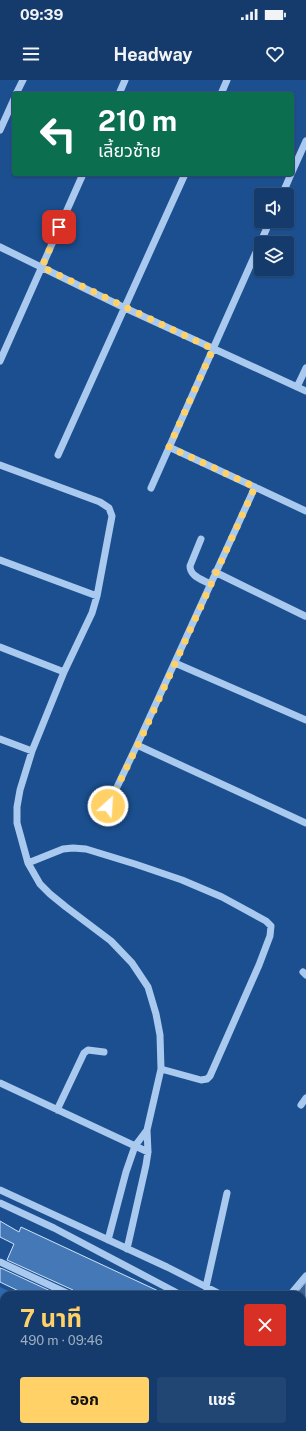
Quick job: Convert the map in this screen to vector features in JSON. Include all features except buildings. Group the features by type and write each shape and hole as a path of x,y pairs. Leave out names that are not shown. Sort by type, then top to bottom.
{"street":[{"path":"17,92 23,80"},
{"path":"120,92 125,80"},
{"path":"222,92 227,80"},
{"path":"0,130 12,103"},
{"path":"294,168 306,140"},
{"path":"0,361 82,176"},
{"path":"58,455 184,176"},
{"path":"285,188 291,176"},
{"path":"151,488 267,228"},
{"path":"0,247 125,308 306,391"},
{"path":"297,387 306,368"},
{"path":"169,447 306,511"},
{"path":"0,465 100,502 109,508 112,516 97,596 92,613 64,672 32,751 20,790 17,807 17,823 28,863 40,884 50,894 111,941 132,963 148,987 156,1014 160,1035 161,1069 147,1130 148,1152 143,1182 127,1249"},
{"path":"108,806 255,487"},
{"path":"201,539 190,566 190,571 193,575 210,584"},
{"path":"0,560 97,596"},
{"path":"215,572 305,616"},
{"path":"0,647 64,672"},
{"path":"175,663 306,720"},
{"path":"0,739 32,751"},
{"path":"137,745 306,823"},
{"path":"28,863 63,849 86,849 182,880 222,897 266,921 271,926 270,936 259,965 210,1076 207,1079 201,1080 161,1069"},
{"path":"57,1110 84,1053 88,1050 104,1052"},
{"path":"0,1083 148,1152"},
{"path":"301,1104 306,1098"},
{"path":"108,1240 126,1172 135,1146 147,1130"},
{"path":"0,1190 167,1267 213,1291"},
{"path":"206,1288 227,1193"},
{"path":"0,1203 54,1228 173,1291"},
{"path":"0,1262 62,1291"},
{"path":"293,1291 306,1276"}],"shaded area":[{"path":"306,1282 306,1291 298,1291"},
{"path":"0,1287 8,1291 0,1291"}],"route":[{"path":"59,227 42,267 213,349 169,447 255,487 144,732 108,806"}]}
